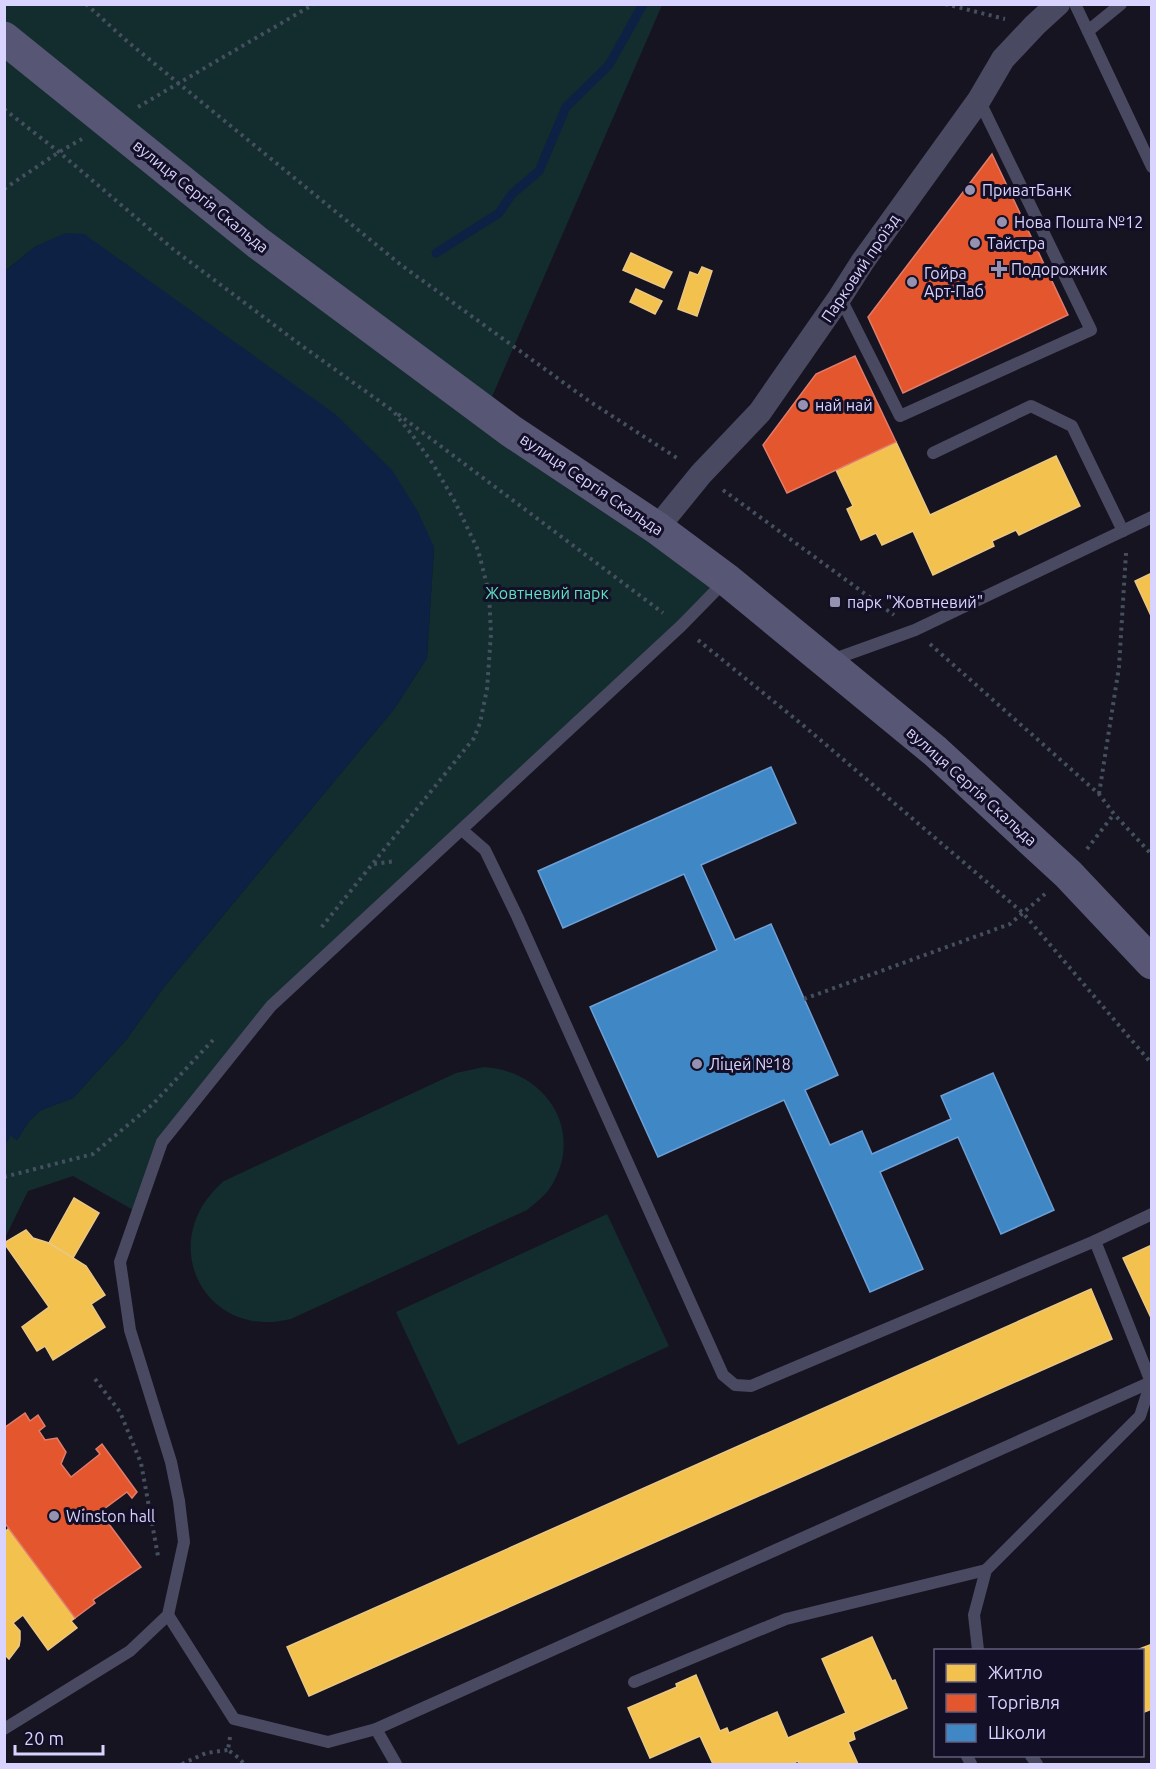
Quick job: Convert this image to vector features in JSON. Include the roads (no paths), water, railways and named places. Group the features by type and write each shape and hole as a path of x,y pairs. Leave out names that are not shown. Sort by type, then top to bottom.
{"main road":[{"name":"вулиця Сергія Скальда","path":"4,38 258,243 512,431 657,528 727,580 828,661 935,751 1068,874 1152,963"}],"street":[{"name":"Парковий проїзд","path":"657,528 701,474 760,412 863,261 979,100 1003,59 1058,4"}],"lane":[{"path":"1075,4 1152,167"},
{"path":"1088,32 1121,4"},
{"path":"840,297 900,416 1091,330 979,100"},
{"path":"933,453 1031,406 1072,426 1123,531"},
{"path":"828,661 915,630 1152,517"},
{"path":"4,1729 130,1651 168,1615 184,1542 179,1501 171,1462 130,1330 120,1262 162,1142 271,1006 681,626 727,580"},
{"path":"462,830 484,850 503,888 723,1374 735,1385 751,1386 769,1379 1095,1241 1152,1214"},
{"path":"978,1649 974,1615 986,1570 1140,1416 1151,1383 1095,1241"},
{"path":"168,1615 234,1719 328,1743 376,1729 1151,1383"},
{"path":"634,1682 786,1619 986,1570"},
{"path":"376,1729 396,1764"}],"water":[{"path":"66,233 84,234 335,414 392,470 418,512 434,547 427,658 394,709 164,987 126,1040 73,1098 41,1110 29,1121 17,1140 7,1133 4,1125 5,271 36,246"}],"waterway":[{"path":"436,253 499,213 512,194 539,171 566,107 609,65 643,4"},
{"path":"4,1139 12,1124"}],"place":[{"name":"ПриватБанк","path":"970,190"},
{"name":"Нова Пошта №12","path":"1002,222"},
{"name":"Тайстра","path":"975,243"},
{"name":"Подорожник","path":"999,269"},
{"name":"Гойра Арт-Паб","path":"912,282"},
{"name":"най най","path":"803,405"},
{"name":"парк \"Жовтневий\"","path":"835,602"},
{"name":"Ліцей №18","path":"697,1064"},
{"name":"Winston hall","path":"54,1516"}],"park label":[{"name":"Жовтневий парк","path":"547,593"}]}
